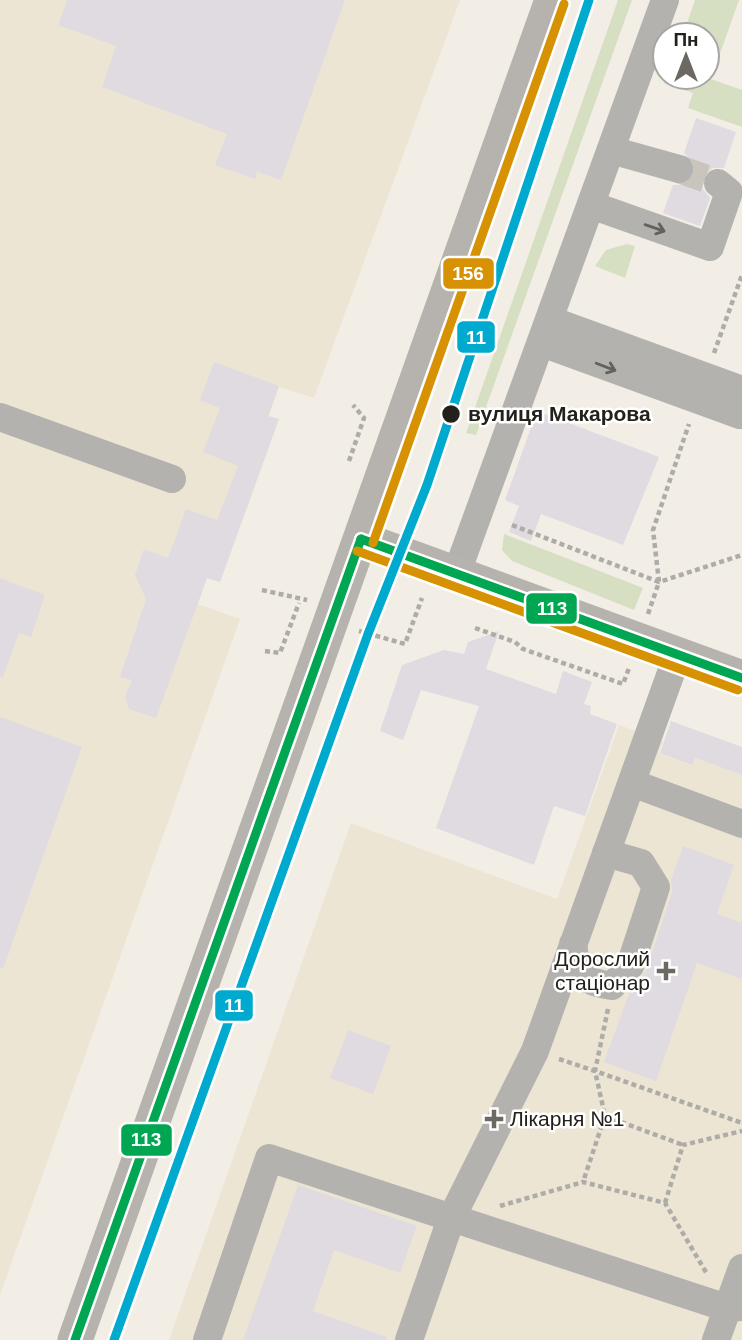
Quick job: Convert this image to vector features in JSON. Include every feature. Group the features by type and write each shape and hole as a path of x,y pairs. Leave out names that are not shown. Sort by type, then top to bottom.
{"main road":[{"path":"75,1340 552,0"},
{"path":"361,539 742,678"}],"lane":[{"path":"456,575 665,0"},
{"path":"611,150 679,169"},
{"path":"591,205 710,247 729,192 718,183"},
{"path":"546,332 741,403"},
{"path":"0,417 172,479"},
{"path":"409,1340 451,1219 535,1051 677,656"},
{"path":"632,783 742,824"},
{"path":"573,944 576,968 590,983 612,986 630,966 656,887 641,863 606,853"},
{"path":"207,1340 269,1158 451,1219 734,1308"},
{"path":"716,1340 734,1308 742,1268"}],"path":[{"path":"475,628 515,642 523,649 623,684 659,582 653,530 742,275"},
{"path":"349,461 365,418 353,405"},
{"path":"512,525 659,582 742,555"},
{"path":"262,590 311,601"},
{"path":"352,628 405,644 422,598"},
{"path":"265,651 280,653 299,603"},
{"path":"583,1182 605,1116 595,1072 612,986"},
{"path":"535,1051 742,1123"},
{"path":"605,1116 683,1145 742,1131"},
{"path":"665,1203 683,1145"},
{"path":"451,1219 583,1182 665,1203 734,1308"}],"shaded area":[{"path":"0,0 460,0 314,398 279,387 269,416 279,419 220,582 207,578 198,604 240,619 0,1295"},
{"name":"Лікарня №1","path":"619,725 663,741 659,753 691,765 695,758 742,775 742,1340 169,1340 351,823 557,899"}],"green space":[{"path":"618,0 632,0 476,435 466,433"},
{"path":"695,0 739,0 721,51 721,21 688,21"},
{"path":"721,83 742,90 742,127 688,108 693,93 687,91 721,91"},
{"path":"627,244 635,246 625,278 595,266 606,250"},
{"path":"504,534 643,588 634,610 512,561 502,550"}],"building":[{"path":"67,0 345,0 281,180 257,172 255,179 215,165 227,134 102,87 116,46 58,25"},
{"path":"696,118 736,132 724,168 712,168 702,180 703,189 710,198 700,226 663,213 673,185 684,185 695,174 695,164 684,153"},
{"path":"214,362 279,386 268,416 279,419 220,582 207,578 156,718 129,709 125,697 132,680 120,677 146,599 135,575 144,549 168,558 186,509 217,520 238,466 203,452 220,408 200,400"},
{"path":"537,411 659,457 623,545 541,514 531,541 509,532 519,506 505,500"},
{"path":"0,578 45,595 31,637 19,633 3,677 0,677"},
{"path":"499,631 486,669 556,694 563,671 592,682 584,704 591,706 590,714 617,724 585,816 554,806 534,865 436,828 479,706 421,690 403,740 380,731 402,665 444,650 464,654 468,642"},
{"path":"0,717 82,747 3,969 0,968"},
{"path":"671,721 742,747 742,775 695,758 692,765 660,753"},
{"name":"Дорослий стаціонар","path":"683,846 734,865 717,914 742,923 742,979 697,963 656,1081 604,1062 630,991 646,971 672,892 671,880"},
{"path":"348,1030 391,1046 373,1094 330,1078"},
{"path":"298,1185 417,1226 400,1273 334,1250 313,1311 387,1337 386,1340 243,1340"}],"tunnel":[{"path":"679,169 718,183"}],"transit line":[{"name":"11","path":"114,1340 368,634 427,485 589,0"},
{"name":"156","path":"373,543 564,4"},
{"name":"113","path":"361,539 742,678"},
{"name":"113","path":"75,1340 361,539"},
{"name":"156","path":"357,551 738,690"}],"place":[{"name":"вулиця Макарова","path":"451,414"},
{"name":"Дорослий стаціонар","path":"666,971"},
{"name":"Лікарня №1","path":"494,1119"}]}
